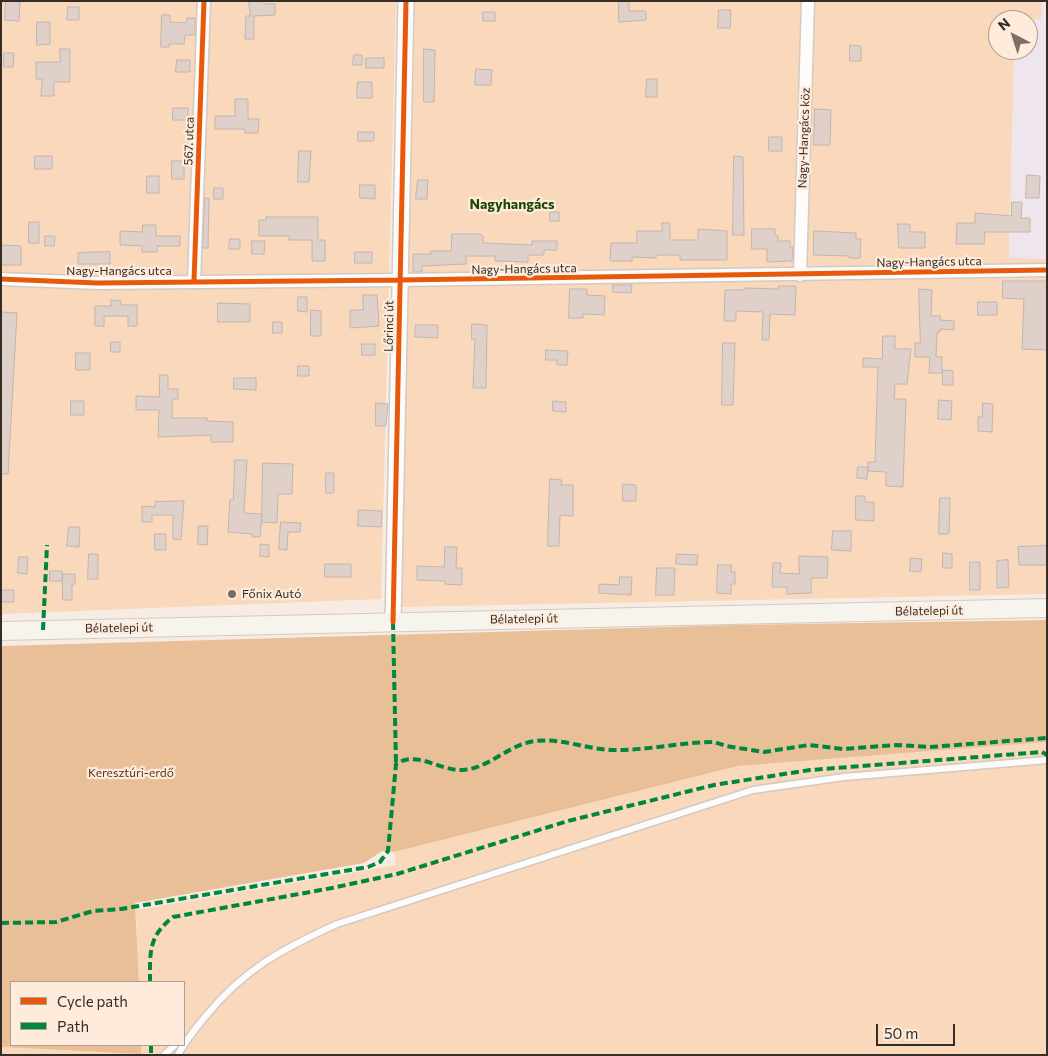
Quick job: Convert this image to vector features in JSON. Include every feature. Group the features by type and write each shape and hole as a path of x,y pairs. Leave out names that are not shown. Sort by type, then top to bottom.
{"main road":[{"name":"Bélatelepi út","path":"1,631 1047,608"}],"street":[{"name":"567. utca","path":"194,281 204,1"},
{"name":"Lőrinci út","path":"393,622 406,1"},
{"name":"Nagy-Hangács köz","path":"800,275 808,1"},
{"name":"Nagy-Hangács utca","path":"1,280 97,283 800,275 1047,270"}],"lane":[{"path":"186,1039 217,1003 261,963 286,947 337,924 753,790 844,777 1047,760"},
{"path":"164,1055 174,1046"}],"shaded area":[{"path":"1,1 396,1 381,599 1,614"},
{"path":"415,1 1042,1 1041,19 1038,19 1038,10 988,10 988,60 1014,60 1009,258 1047,259 1047,594 401,607"},
{"path":"1042,1 1047,1 1047,259 1009,259 1014,60 1038,60 1038,19 1041,19"},
{"path":"1047,742 1047,1055 1,1055 1,1047 141,1054 141,1046 185,1046 185,981 139,981 136,910 396,865 394,852 738,766"}],"green space":[{"name":"Keresztúri-erdő","path":"1047,620 1047,742 738,766 394,852 382,851 364,863 135,903 139,981 10,981 10,1046 141,1046 141,1054 1,1047 1,646 736,625"}],"building":[{"path":"6,1 20,1 19,21 5,20"},
{"path":"249,1 264,1 264,4 275,4 275,15 254,16 254,39 245,39 246,16 250,16"},
{"path":"619,1 629,1 629,11 646,11 646,20 619,22"},
{"path":"68,7 79,7 79,20 67,20"},
{"path":"719,10 731,10 730,28 718,28"},
{"path":"483,12 495,12 495,21 483,21"},
{"path":"162,15 170,15 170,22 186,23 187,18 195,18 195,35 185,35 184,44 169,44 169,47 161,47"},
{"path":"37,22 50,22 50,44 37,45"},
{"path":"850,45 861,46 861,61 850,61"},
{"path":"60,49 70,49 70,82 54,82 54,96 41,96 42,79 36,79 36,62 60,62"},
{"path":"424,49 435,50 434,102 424,102"},
{"path":"4,53 14,53 13,67 4,67"},
{"path":"354,55 362,55 362,65 353,65"},
{"path":"366,58 384,58 384,68 366,68"},
{"path":"177,60 190,60 190,72 176,72"},
{"path":"476,69 492,70 491,85 475,85"},
{"path":"647,79 657,79 657,97 646,97"},
{"path":"358,82 372,82 372,98 357,98"},
{"path":"235,99 248,99 248,119 259,119 258,133 245,133 245,129 215,129 215,116 235,116"},
{"path":"173,108 188,108 188,120 173,120"},
{"path":"815,109 831,110 830,145 814,145"},
{"path":"358,132 374,132 374,141 358,141"},
{"path":"769,137 782,137 782,151 769,151"},
{"path":"299,151 311,151 309,182 298,182"},
{"path":"35,156 52,156 52,169 35,169"},
{"path":"734,156 743,157 744,235 733,235"},
{"path":"172,161 184,161 184,179 172,179"},
{"path":"1027,175 1040,176 1039,198 1026,198"},
{"path":"147,176 159,176 159,193 147,193"},
{"path":"418,180 428,180 427,199 416,199"},
{"path":"360,185 375,185 375,199 360,198"},
{"path":"214,188 223,188 223,199 214,199"},
{"path":"205,198 209,198 208,248 203,248"},
{"path":"1012,202 1022,202 1021,218 1030,218 1030,232 985,232 984,244 956,244 957,223 975,223 975,213 1011,216"},
{"path":"550,212 559,212 559,221 550,221"},
{"path":"266,217 318,217 318,240 325,240 325,261 312,261 312,240 289,240 289,236 259,236 259,220 266,220"},
{"path":"29,222 39,222 39,243 29,243"},
{"path":"662,223 670,223 670,240 698,240 698,229 727,231 727,260 680,260 680,255 656,255 656,258 632,257 632,261 610,261 611,243 637,243 637,231 662,231"},
{"path":"898,224 910,224 910,232 925,232 925,248 899,248"},
{"path":"143,225 156,225 156,236 180,236 180,246 157,246 157,252 142,252 142,246 120,245 120,231 142,232"},
{"path":"752,229 775,229 775,236 778,236 778,241 790,241 790,247 793,247 792,261 767,262 767,249 752,249"},
{"path":"814,231 856,233 856,239 861,239 860,258 814,255"},
{"path":"452,234 480,234 483,236 483,243 532,245 532,241 557,241 557,250 544,250 544,255 528,255 528,262 495,261 495,256 466,256 466,264 422,266 422,272 413,272 413,254 431,254 431,251 451,251"},
{"path":"45,236 55,236 54,246 45,246"},
{"path":"230,239 240,239 240,249 229,249"},
{"path":"252,241 265,241 264,254 252,254"},
{"path":"1,245 21,246 21,265 1,265"},
{"path":"110,252 110,264 78,264 78,253"},
{"path":"355,252 372,252 372,263 355,263"},
{"path":"1003,281 1047,281 1047,350 1022,349 1024,299 1003,298"},
{"path":"613,285 632,285 631,293 613,292"},
{"path":"779,286 796,286 795,315 770,314 769,340 762,340 763,312 736,311 736,321 724,321 725,290 744,290 744,288 779,289"},
{"path":"570,289 587,289 587,295 605,296 604,315 583,314 583,318 569,318"},
{"path":"919,289 932,290 931,316 941,316 940,320 954,321 954,330 940,329 940,332 937,332 936,357 942,357 942,373 929,373 930,357 915,357 915,343 920,343"},
{"path":"363,295 377,295 379,326 350,328 350,310 363,310"},
{"path":"298,297 307,297 307,312 298,311"},
{"path":"111,300 121,301 121,305 137,305 137,326 128,326 128,316 104,316 104,326 95,326 95,306 111,306"},
{"path":"978,302 997,302 997,315 978,315"},
{"path":"218,303 250,304 250,322 218,322"},
{"path":"311,310 321,311 321,336 311,336"},
{"path":"1,312 17,313 8,474 1,474"},
{"path":"273,322 282,322 282,333 273,333"},
{"path":"472,324 487,325 486,388 473,388 475,339 472,339"},
{"path":"416,325 438,325 438,338 415,337"},
{"path":"883,336 895,336 895,349 911,349 907,384 895,384 894,399 906,399 903,487 886,486 886,472 868,471 868,462 875,462 878,367 863,367 863,358 882,359"},
{"path":"111,342 120,342 120,352 111,352"},
{"path":"723,343 735,343 733,405 722,405"},
{"path":"362,344 375,344 375,355 362,355"},
{"path":"546,350 568,351 567,365 557,365 557,360 546,360"},
{"path":"76,353 90,353 90,370 76,370"},
{"path":"298,366 309,366 309,376 298,376"},
{"path":"943,370 953,371 953,385 943,385"},
{"path":"160,375 168,375 168,389 178,389 178,399 172,399 172,418 207,418 207,421 233,422 233,442 211,442 211,435 158,437 159,410 136,410 136,396 159,397"},
{"path":"234,378 256,378 256,390 234,389"},
{"path":"939,400 952,401 951,420 938,419"},
{"path":"71,401 84,401 84,415 71,415"},
{"path":"553,401 566,402 566,412 553,411"},
{"path":"376,403 388,404 386,426 376,426"},
{"path":"983,403 993,404 992,432 978,431 978,417 982,417"},
{"path":"235,460 247,460 244,513 262,514 260,537 252,537 252,534 228,532 230,500 233,500"},
{"path":"263,463 293,464 292,494 278,494 277,523 262,522"},
{"path":"858,467 868,467 867,479 857,478"},
{"path":"326,473 334,473 334,493 326,493"},
{"path":"550,479 562,480 561,485 573,485 573,516 560,515 559,546 548,546"},
{"path":"623,484 636,485 636,501 623,501"},
{"path":"856,496 865,496 865,502 874,502 874,521 856,520"},
{"path":"940,498 950,498 949,534 939,534"},
{"path":"184,501 181,540 173,539 173,515 152,515 152,522 142,522 142,506 155,507 155,502"},
{"path":"359,510 382,511 381,527 358,526"},
{"path":"281,522 301,523 300,532 288,532 287,550 279,549"},
{"path":"199,526 208,526 207,545 198,544"},
{"path":"69,527 80,527 79,547 67,546"},
{"path":"833,531 851,531 851,551 832,550"},
{"path":"155,534 166,534 166,550 155,550"},
{"path":"261,544 269,545 269,557 260,556"},
{"path":"1047,546 1047,565 1019,565 1018,547"},
{"path":"445,547 457,547 456,568 462,568 462,585 445,584 445,581 417,580 417,566 444,567"},
{"path":"943,553 952,554 952,568 943,568"},
{"path":"89,554 98,554 98,579 88,579"},
{"path":"677,554 698,555 697,565 676,564"},
{"path":"799,556 828,557 827,578 811,578 811,593 787,594 787,587 772,587 773,563 781,563 780,573 799,574"},
{"path":"19,557 28,557 27,574 18,573"},
{"path":"911,558 922,559 921,572 910,571"},
{"path":"1008,560 1009,587 997,588 997,561"},
{"path":"970,562 980,562 980,590 970,590"},
{"path":"325,564 351,564 351,577 325,577"},
{"path":"718,565 732,565 731,572 735,572 735,584 731,584 731,594 717,593"},
{"path":"657,568 675,568 674,595 656,595"},
{"path":"50,571 62,571 62,581 50,581"},
{"path":"63,574 75,574 75,584 72,584 72,600 63,600"},
{"path":"620,577 632,577 631,595 599,593 599,584 619,585"},
{"path":"1,590 14,590 14,602 1,602"}],"marked path":[{"path":"43,630 47,545"},
{"path":"393,622 396,764"},
{"path":"1,923 56,922 93,911 121,909 368,867 380,862 388,851 396,764 404,760 420,760 445,768 472,769 517,746 545,740 611,750 714,742 726,746 764,752 809,745 843,749 896,745 930,747 1047,738"},
{"path":"150,981 152,946 159,931 173,917 397,874 568,821 714,785 810,770 1042,752 1047,755"},
{"path":"151,1046 151,1055"}],"cycle path":[{"path":"194,281 204,1"},
{"path":"393,622 406,1"},
{"path":"1,279 97,283 1047,270"}],"place":[{"name":"Főnix Autó","path":"232,594"}],"district":[{"name":"Nagyhangács","path":"512,204"}]}
